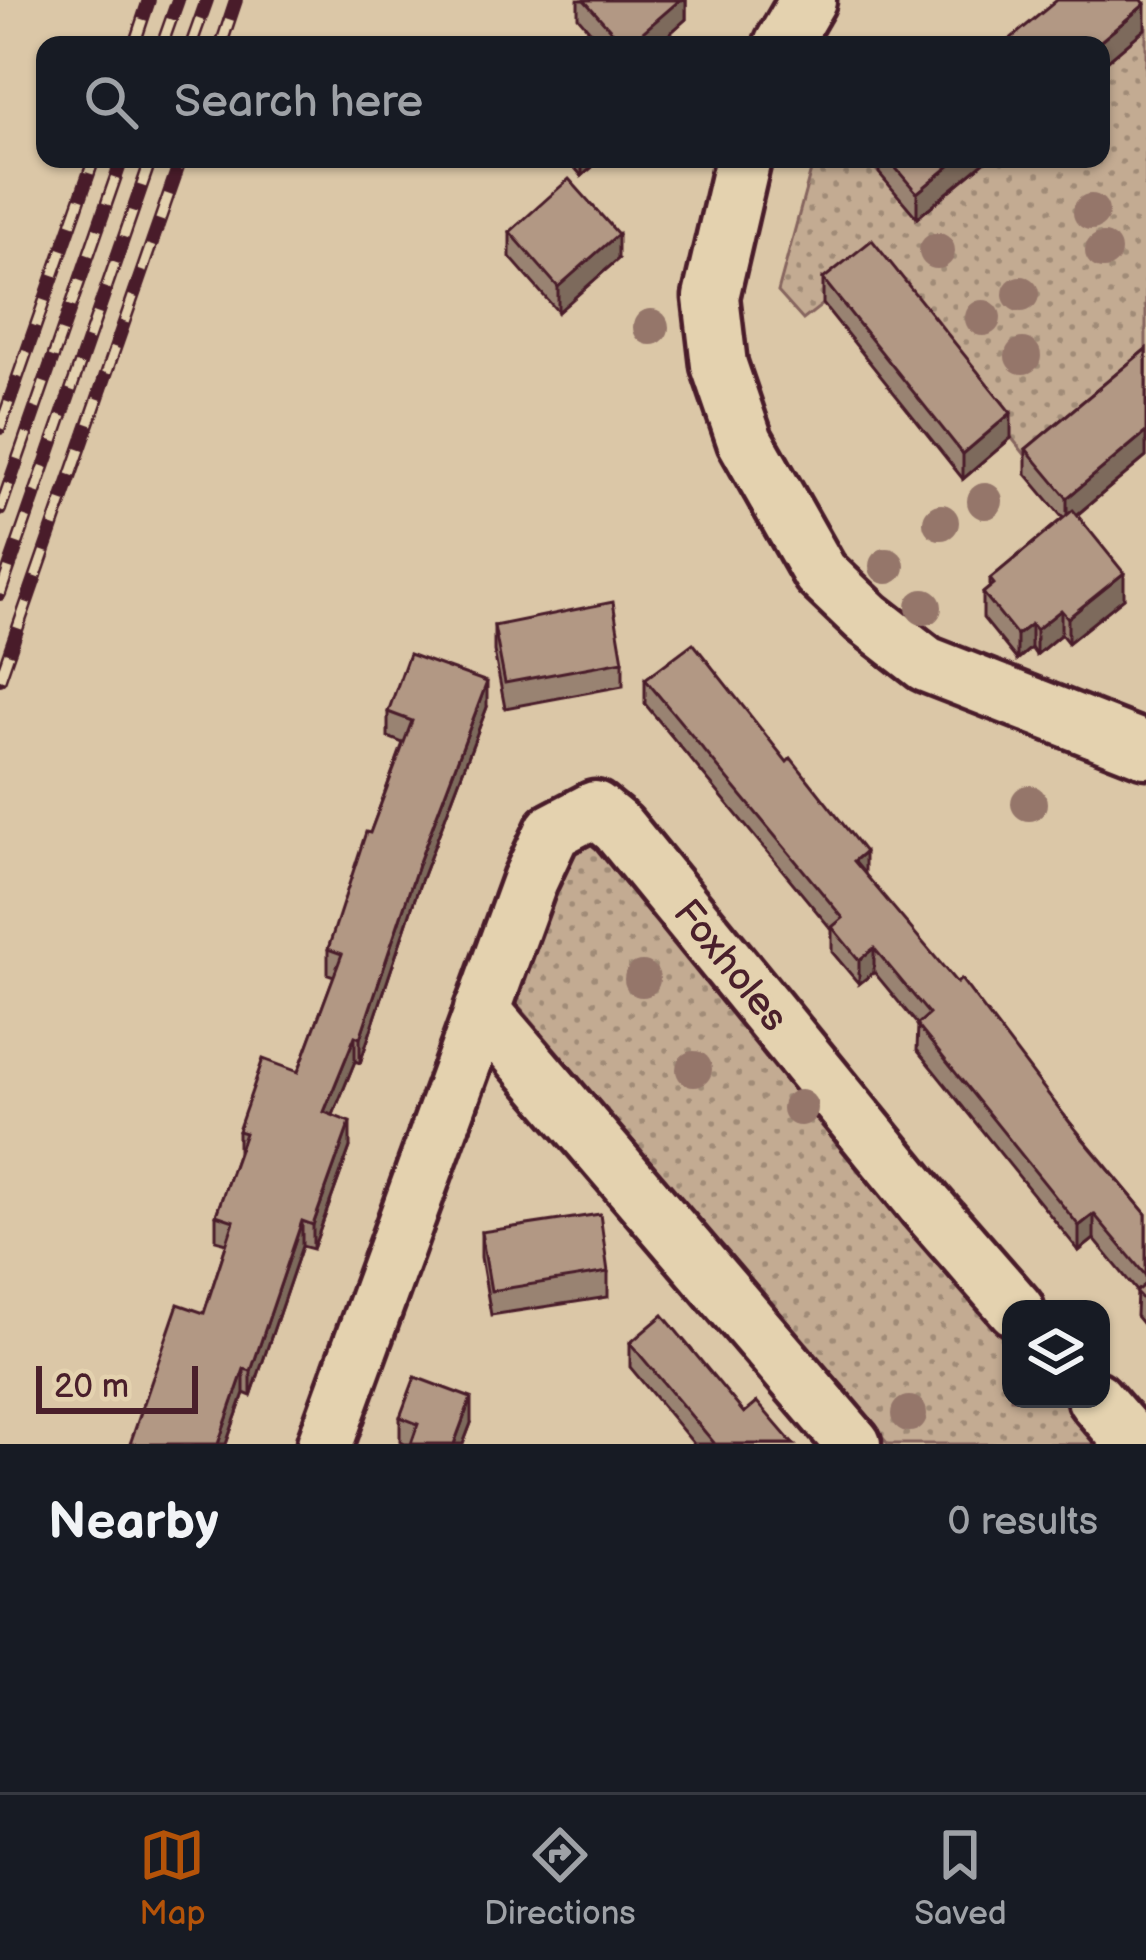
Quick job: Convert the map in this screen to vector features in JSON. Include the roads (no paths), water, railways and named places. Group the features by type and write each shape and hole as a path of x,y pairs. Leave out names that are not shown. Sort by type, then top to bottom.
{"street":[{"path":"787,36 808,0"},
{"path":"741,168 711,297 719,365 745,441 820,573 926,664 1146,750"},
{"name":"Foxholes","path":"325,1444 530,880 553,831 595,809 617,828 1008,1300"},
{"path":"482,1010 854,1444"},
{"path":"1103,1408 1134,1444"}],"railway":[{"path":"137,36 149,0"},
{"path":"165,36 178,0"},
{"path":"194,36 207,0"},
{"path":"224,36 236,0"},
{"path":"0,428 91,168"},
{"path":"0,510 119,168"},
{"path":"0,594 148,168"},
{"path":"0,679 178,168"}]}
